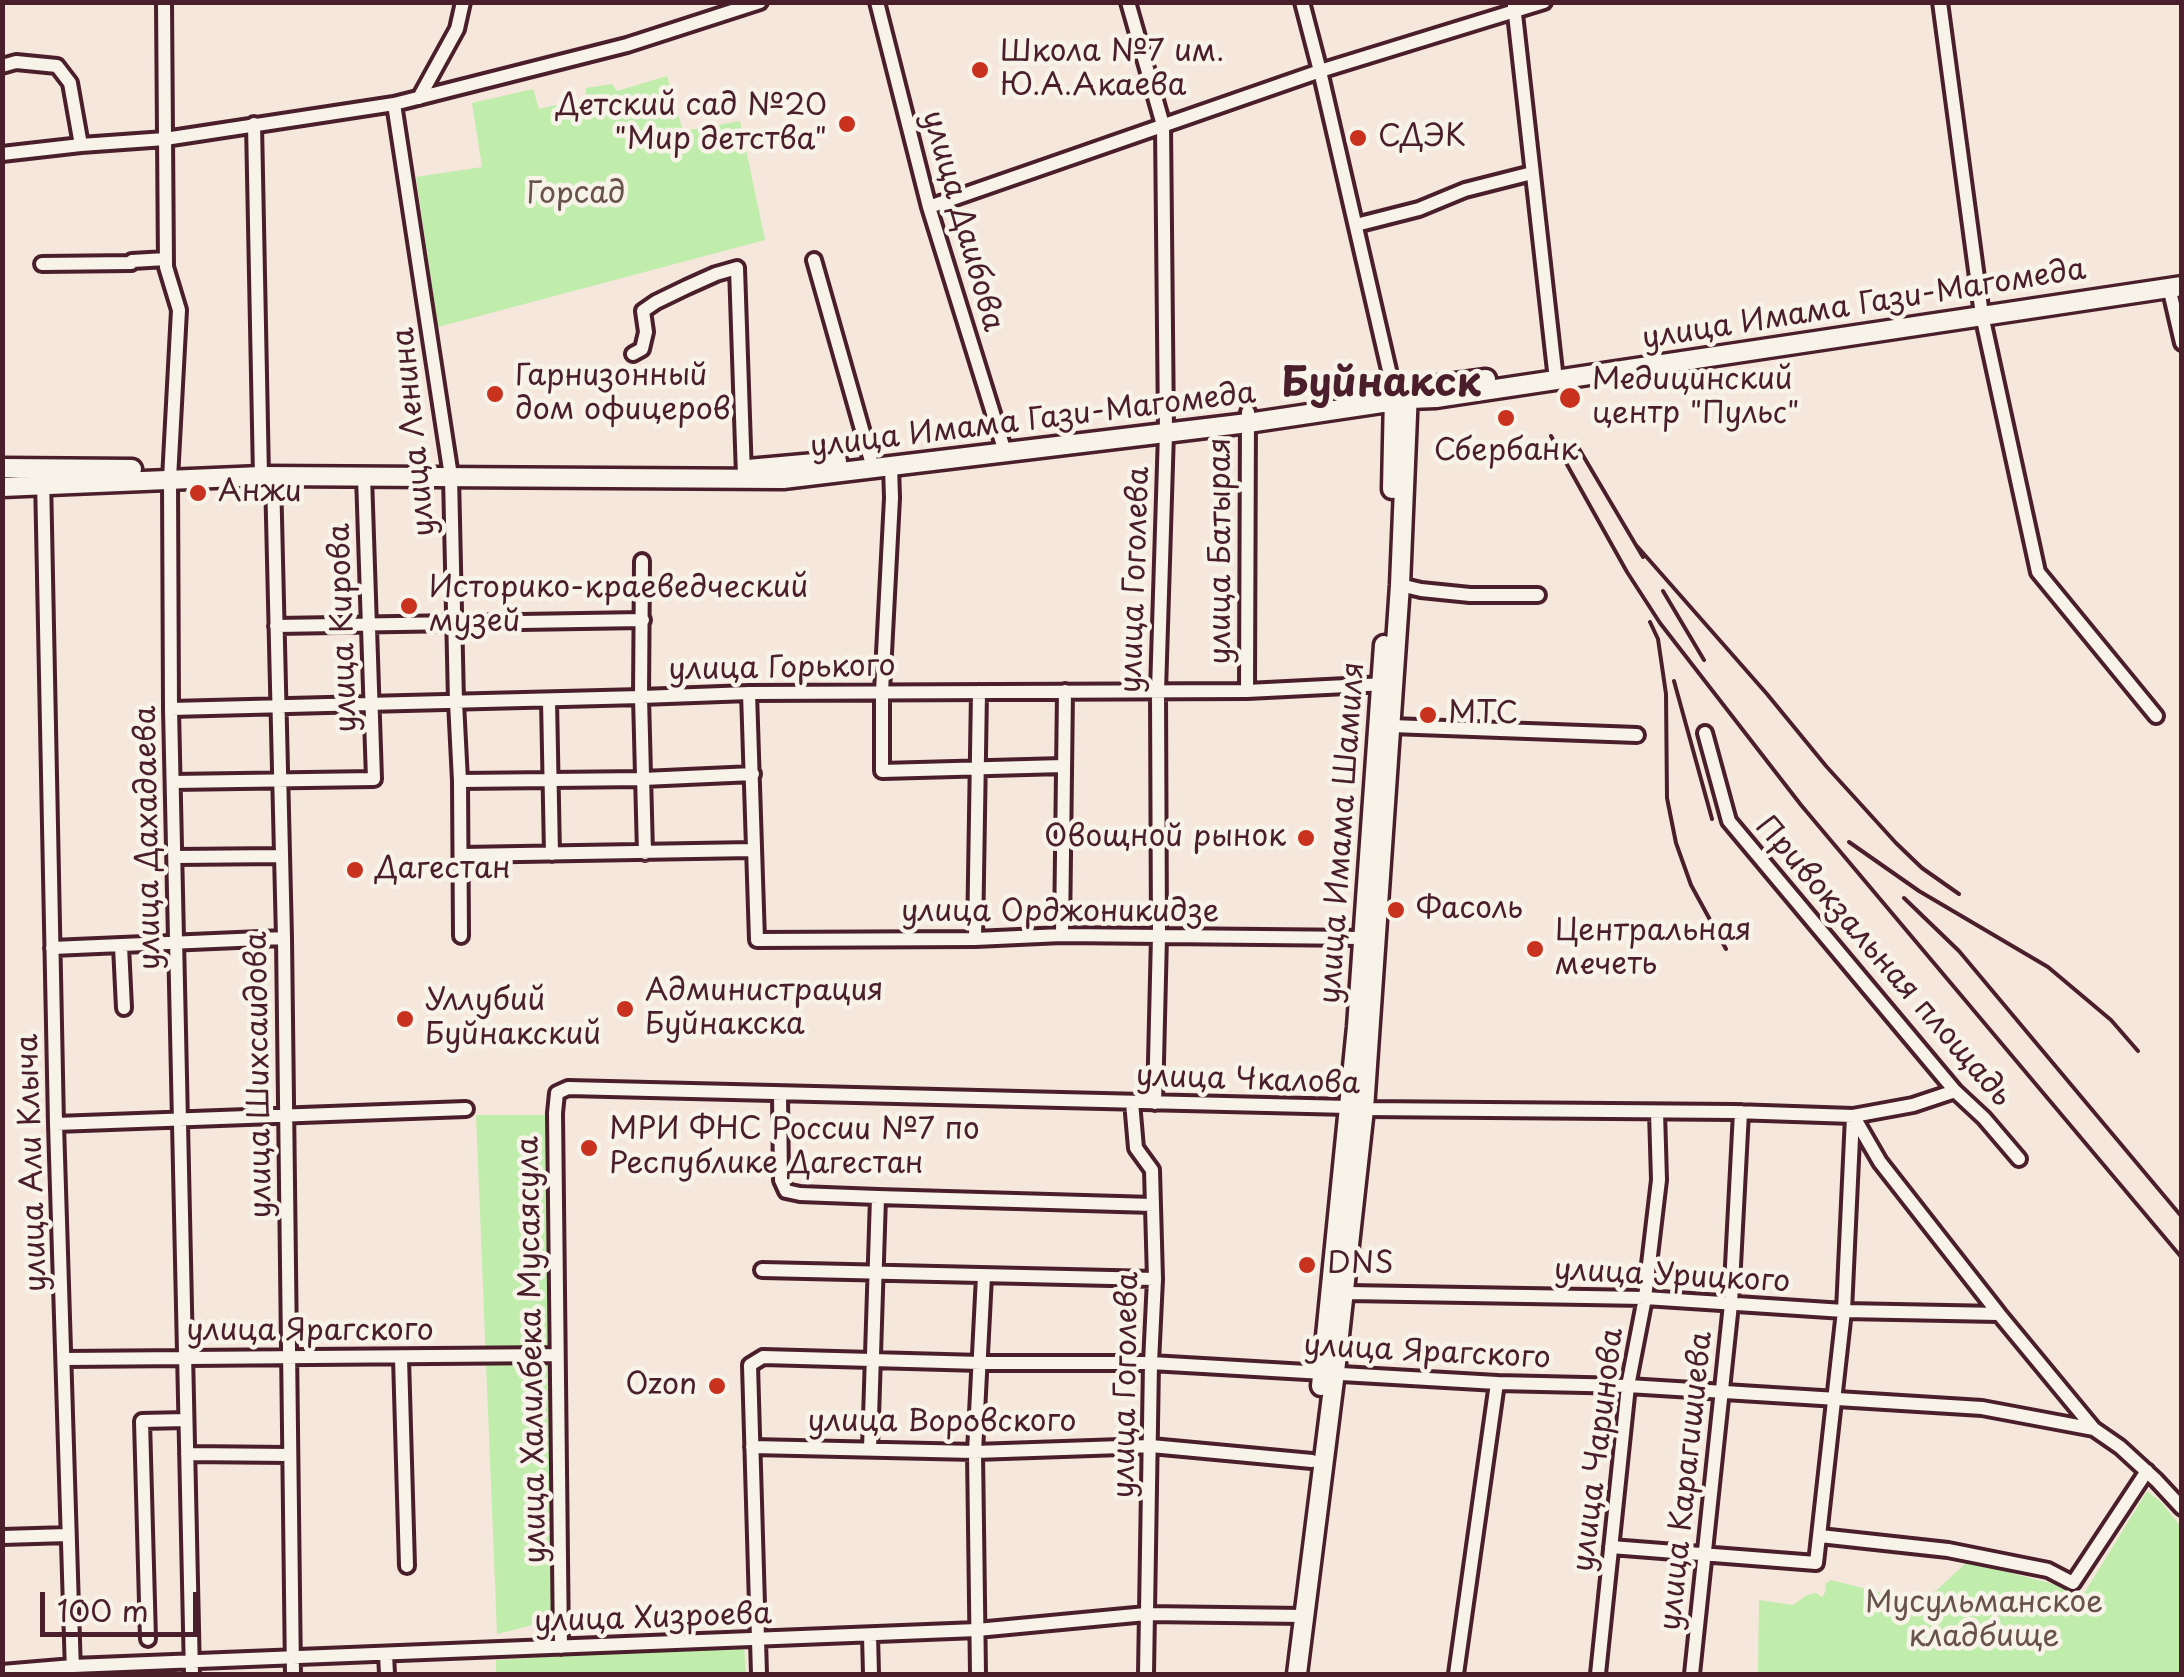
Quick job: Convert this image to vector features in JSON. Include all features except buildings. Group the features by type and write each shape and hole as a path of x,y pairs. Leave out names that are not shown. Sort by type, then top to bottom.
{"main road":[{"name":"улица Имама Гази-Магомеда","path":"451,472 744,474 878,464 1401,395 1436,398 1555,375 2177,284"},
{"name":"улица Имама Шамиля","path":"1296,1674 1312,1461 1344,1295 1357,1108 1363,938 1400,585 1401,395"},
{"name":"улица Имама Шамиля","path":"1287,1674 1300,1616 1357,1108 1391,726 1387,684 1388,586 1401,395"},
{"path":"2,468 43,477"},
{"path":"2,488 43,477 451,472"},
{"path":"265,473 364,476 451,472"}],"street":[{"name":"улица Дахадаева","path":"164,2 166,267 179,310 170,474 171,708 192,1668"},
{"path":"419,98 456,30 462,2"},
{"path":"2,154 165,140 394,104 627,45 760,2"},
{"name":"улица Даибова","path":"878,2 928,207 1003,447"},
{"name":"улица Гоголева","path":"1128,2 1163,125 1166,427 1158,691 1155,1103"},
{"name":"улица Имама Шамиля","path":"1302,2 1401,395"},
{"path":"928,207 1320,71 1514,7 1544,2"},
{"path":"1940,2 1981,311 2038,572 2156,716"},
{"path":"1514,7 1555,375"},
{"path":"4,63 58,66 70,82 80,145"},
{"name":"улица Ленина","path":"394,104 451,472 461,936"},
{"name":"улица Шихсаидова","path":"254,124 282,856 294,1674"},
{"path":"1356,225 1419,210 1465,190 1532,172"},
{"path":"42,264 166,259"},
{"path":"814,260 892,498 882,771 1063,766"},
{"path":"633,354 642,349 646,332 643,311 716,274 737,268 744,474"},
{"path":"2177,284 2182,342"},
{"name":"улица Батырая","path":"1246,691 1248,417"},
{"name":"улица Кирова","path":"279,780 374,779 364,476"},
{"name":"улица Али Клыча","path":"43,477 56,1124 73,1670"},
{"path":"642,561 644,853"},
{"path":"1400,585 1470,595 1538,594"},
{"path":"276,626 643,620"},
{"name":"улица Горького","path":"171,708 748,693 1246,691 1387,684"},
{"path":"1062,935 1065,691"},
{"path":"975,938 979,692"},
{"path":"462,855 753,850 748,693"},
{"path":"549,700 552,854"},
{"path":"1391,726 1637,735"},
{"name":"Привокзальная площадь","path":"1705,733 1729,821 1956,1090 2020,1159"},
{"path":"460,781 753,774"},
{"path":"173,782 279,780"},
{"name":"улица Орджоникидзе","path":"753,850 758,940 1062,935 1363,938"},
{"path":"175,857 282,856"},
{"path":"52,948 284,938"},
{"path":"121,946 124,1008"},
{"name":"улица Чкалова","path":"555,1113 557,1093 568,1088 1853,1116 1913,1105 1956,1090"},
{"path":"780,1095 781,1180 786,1191 1153,1205"},
{"name":"улица Гоголева","path":"1132,1102 1136,1148 1152,1170 1155,1279 1146,1674"},
{"path":"56,1124 466,1110"},
{"name":"улица Чаринова","path":"1598,1674 1628,1386 1645,1298 1660,1180 1657,1112"},
{"name":"улица Карагишиева","path":"1692,1674 1731,1304 1740,1112"},
{"name":"улица Халилбека Мусаясула","path":"555,1113 561,1647"},
{"path":"1611,1547 1816,1563 1844,1310 1853,1116"},
{"path":"1853,1116 1880,1162 2094,1429 2120,1447 2182,1508"},
{"path":"870,1449 878,1197"},
{"path":"762,1270 1155,1279"},
{"path":"978,1674 975,1452 984,1276"},
{"name":"улица Урицкого","path":"1344,1295 1645,1298 1844,1310 1999,1314"},
{"name":"улица Ярагского","path":"64,1359 557,1355"},
{"name":"улица Ярагского","path":"752,1446 750,1365 763,1357 1151,1363 1497,1383 1628,1386 1982,1408 2094,1429"},
{"path":"401,1358 407,1566"},
{"path":"1456,1674 1497,1383"},
{"path":"148,1638 142,1421 186,1420"},
{"path":"752,1446 760,1674"},
{"name":"улица Воровского","path":"752,1446 975,1452 1151,1446 1312,1461"},
{"path":"187,1454 290,1456"},
{"path":"1820,1536 1948,1550 2048,1570 2073,1584 2147,1472"},
{"path":"2,1537 68,1535"},
{"name":"улица Хизроева","path":"2,1672 192,1668 293,1658 978,1630 1146,1614 1300,1616"},
{"path":"870,1635 871,1674"},
{"path":"386,1654 387,1674"}],"green space":[{"name":"Горсад","path":"667,76 683,131 740,121 765,240 438,327 416,177 482,167 472,103 533,89 539,109 586,98 586,88 612,84 617,91"},
{"path":"476,1115 550,1115 553,1620 497,1634"},
{"name":"Мусульманское кладбище","path":"2147,1491 2181,1527 2181,1674 1758,1674 1759,1600 1793,1605 1807,1595 1816,1593 1822,1597 1825,1584 1831,1580 1923,1603 1967,1562 2085,1592"},
{"path":"744,1645 746,1674 496,1674 496,1660"}],"railway":[{"path":"1551,436 1660,623 1801,805 2182,1258"},
{"path":"1575,442 1643,557"},
{"path":"1636,545 1896,843 1922,868 1959,894"},
{"path":"1663,591 1704,660"},
{"path":"1650,622 1658,639 1666,694 1667,798 1676,843 1691,885 1726,949"},
{"path":"1674,681 1712,819"},
{"path":"1849,842 1919,891 2048,967 2111,1020 2138,1051"},
{"path":"1904,898 1959,951 2182,1217"}],"place":[{"name":"Школа №7 им. Ю.А.Акаева","path":"980,70"},
{"name":"Детский сад №20 \"Мир детства\"","path":"847,124"},
{"name":"СДЭК","path":"1358,138"},
{"name":"Гарнизонный дом офицеров","path":"495,394"},
{"name":"Медицинский центр \"Пульс\"","path":"1570,398"},
{"name":"Сбербанк","path":"1506,418"},
{"name":"Анжи","path":"198,493"},
{"name":"Историко-краеведческий музей","path":"409,606"},
{"name":"МТС","path":"1428,715"},
{"name":"Овощной рынок","path":"1306,838"},
{"name":"Дагестан","path":"355,870"},
{"name":"Фасоль","path":"1396,910"},
{"name":"Центральная мечеть","path":"1535,949"},
{"name":"Администрация Буйнакска","path":"625,1009"},
{"name":"Уллубий Буйнакский","path":"405,1019"},
{"name":"МРИ ФНС России №7 по Республике Дагестан","path":"589,1148"},
{"name":"DNS","path":"1307,1265"},
{"name":"Ozon","path":"717,1386"}],"district":[{"name":"Буйнакск","path":"1381,385"}]}
